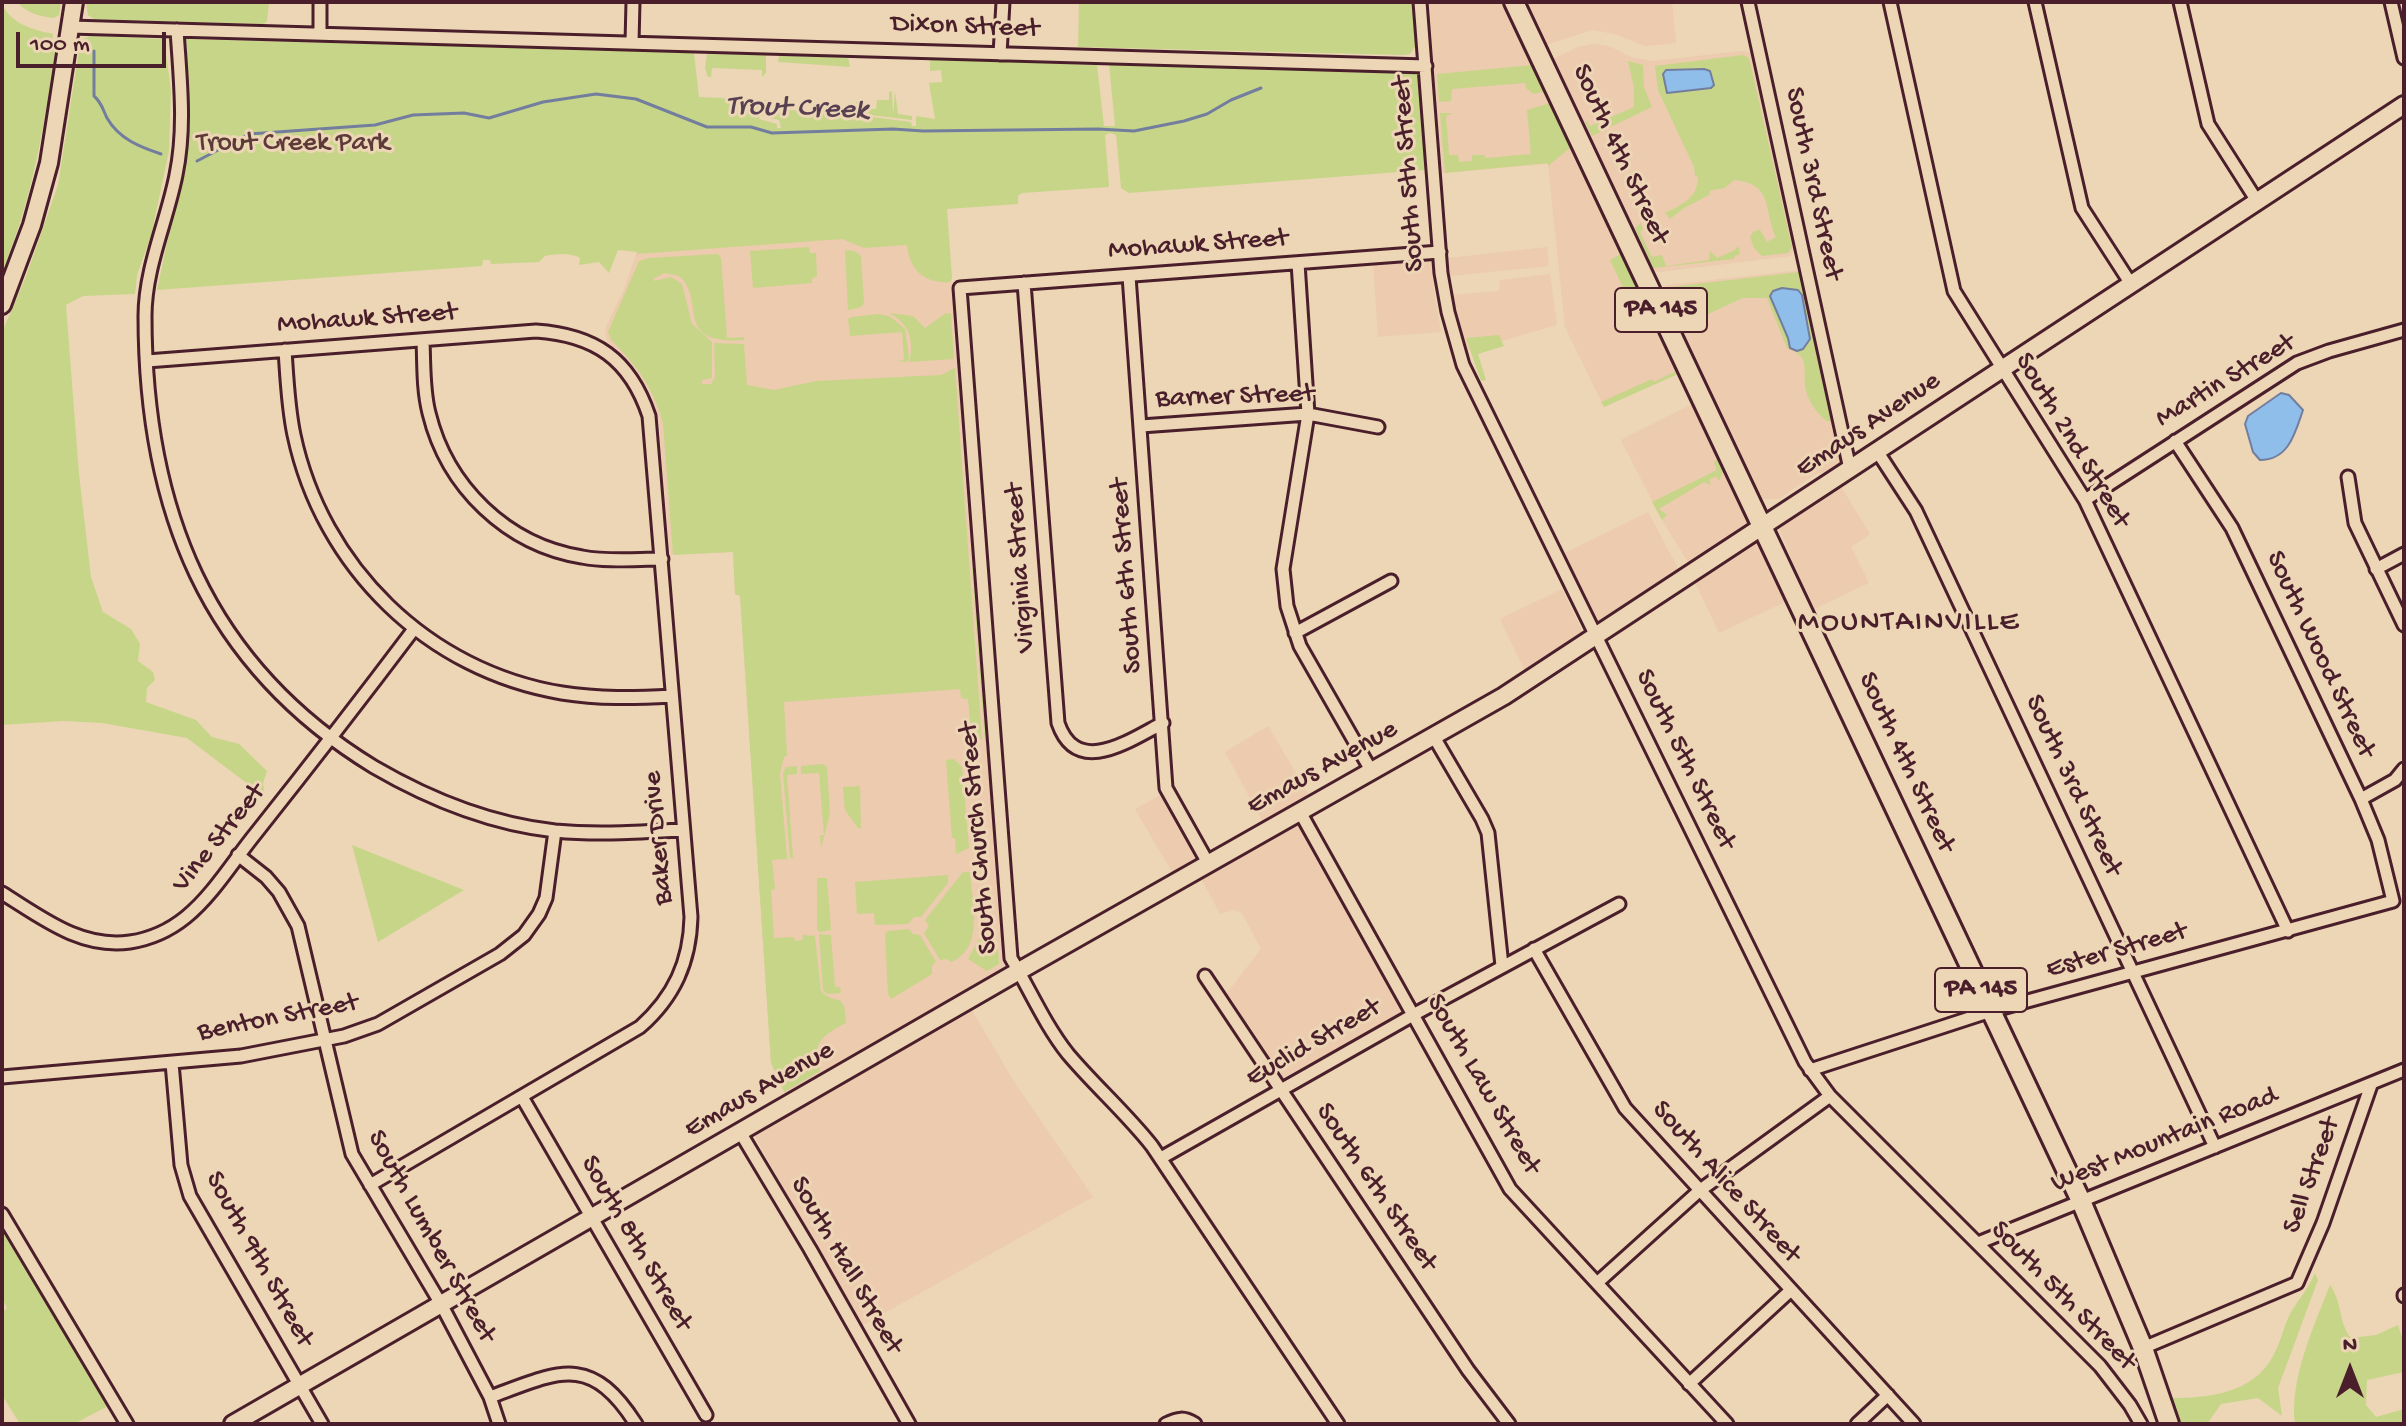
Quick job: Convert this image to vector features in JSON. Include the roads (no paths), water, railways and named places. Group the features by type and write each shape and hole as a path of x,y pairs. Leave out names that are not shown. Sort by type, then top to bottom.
{"main road":[{"path":"2,305 32,225 49,163 74,2"},
{"name":"South 4th Street","path":"1514,2 2081,1201 2143,1348 2169,1424"},
{"name":"Emaus Avenue","path":"233,1424 1019,971 1504,696 2404,105"}],"street":[{"path":"320,2 320,34"},
{"path":"632,43 633,2"},
{"path":"1000,54 1003,2"},
{"name":"South 5th Street","path":"1420,2 1446,304 1463,365 1810,1070 1830,1096 2100,1366 2141,1424"},
{"name":"South 3rd Street","path":"1748,2 1850,469"},
{"name":"South 2nd Street","path":"1890,2 1954,291 2085,500 2288,931"},
{"path":"2035,2 2082,208 2131,284"},
{"path":"2180,2 2208,124 2257,201"},
{"path":"2391,2 2404,58"},
{"name":"Dixon Street","path":"70,27 1426,66"},
{"path":"177,30 181,141 176,177 147,286 147,361 152,424 163,484 192,569 220,618 253,664 303,716 331,739 386,774 444,802 502,820 555,831 628,833 682,830"},
{"name":"Mohawk Street","path":"960,288 1440,252"},
{"path":"1298,263 1308,414 1284,553 1284,588 1300,646 1372,772"},
{"name":"South 6th Street","path":"1129,276 1166,788 1208,863"},
{"name":"Virginia Street","path":"1024,283 1058,723 1069,742 1092,753 1112,749 1163,723"},
{"name":"South Church Street","path":"960,288 1011,958 1067,1052 1118,1105 1161,1158 1338,1424"},
{"name":"Martin Street","path":"2085,500 2297,363 2404,330"},
{"name":"Mohawk Street","path":"147,361 536,331 589,341"},
{"path":"423,340 426,394 436,437 457,477 481,507 520,536 565,554 601,559 662,559"},
{"name":"Baker Drive","path":"370,1185 640,1027 654,1015 674,988 683,968 691,936 691,917 652,431 644,401 629,374 615,359 589,341"},
{"path":"285,350 294,435 320,512 357,571 388,606 414,629 472,665 538,688 592,697 672,696"},
{"name":"Barner Street","path":"1141,426 1308,414 1378,427"},
{"name":"South Wood Street","path":"2175,441 2232,528 2361,799 2378,840 2393,901"},
{"name":"South 3rd Street","path":"1877,451 1916,511 2215,1147"},
{"path":"2348,477 2355,523 2404,625"},
{"path":"2376,569 2404,554"},
{"path":"1295,633 1391,581"},
{"name":"Vine Street","path":"2,893 71,934 105,942 128,942 158,934 185,918 331,739 414,629"},
{"path":"1434,737 1488,833 1502,966"},
{"path":"2361,799 2395,780 2404,769"},
{"name":"South Law Street","path":"1300,812 1510,1189 1727,1424"},
{"name":"Benton Street","path":"2,1077 241,1056 344,1036 378,1024 500,954 524,935 546,898 555,831"},
{"name":"South Lumber Street","path":"238,855 266,877 290,908 301,936 347,1140 370,1185 441,1304 490,1397 499,1424"},
{"name":"Ester Street","path":"1810,1070 1991,1011 2393,901"},
{"name":"Euclid Street","path":"1161,1158 1413,1015 1619,904"},
{"name":"South Alice Street","path":"1534,949 1625,1108 1914,1424"},
{"name":"South 6th Street","path":"1205,976 1468,1370 1509,1424"},
{"name":"South 9th Street","path":"172,1063 181,1165 190,1196 322,1424"},
{"name":"West Mountain Road","path":"1978,1243 2404,1070"},
{"name":"Sell Street","path":"2143,1348 2297,1283 2323,1223 2371,1085"},
{"path":"1597,1283 1699,1191 1830,1096"},
{"name":"South 8th Street","path":"522,1097 706,1415"},
{"name":"South Hall Street","path":"740,1132 909,1424"},
{"path":"2,1214 127,1424"},
{"path":"1689,1384 1791,1290"},
{"path":"490,1397 549,1375 572,1374 606,1386 636,1424"},
{"path":"1857,1424 1888,1395"},
{"path":"1166,1424 1178,1418 1195,1424"}],"water":[{"path":"1666,70 1710,71 1714,85 1711,88 1667,93 1663,74"},
{"path":"1782,288 1798,290 1802,295 1810,339 1803,349 1797,351 1790,348 1770,296 1773,291"},
{"path":"2281,393 2289,395 2303,410 2294,436 2284,450 2270,459 2260,460 2253,452 2245,424 2248,416"}],"waterway":[{"name":"Trout Creek","path":"94,51 94,96 107,118 124,137 161,154"},
{"name":"Trout Creek","path":"197,161 249,134 375,125 413,115 464,113 489,118 543,102 596,94 636,99 707,127 751,127 772,133 893,129 1134,131 1207,114 1261,88"}],"district":[{"name":"MOUNTAINVILLE","path":"1909,624"}],"park label":[{"name":"Trout Creek Park","path":"293,145"}]}
